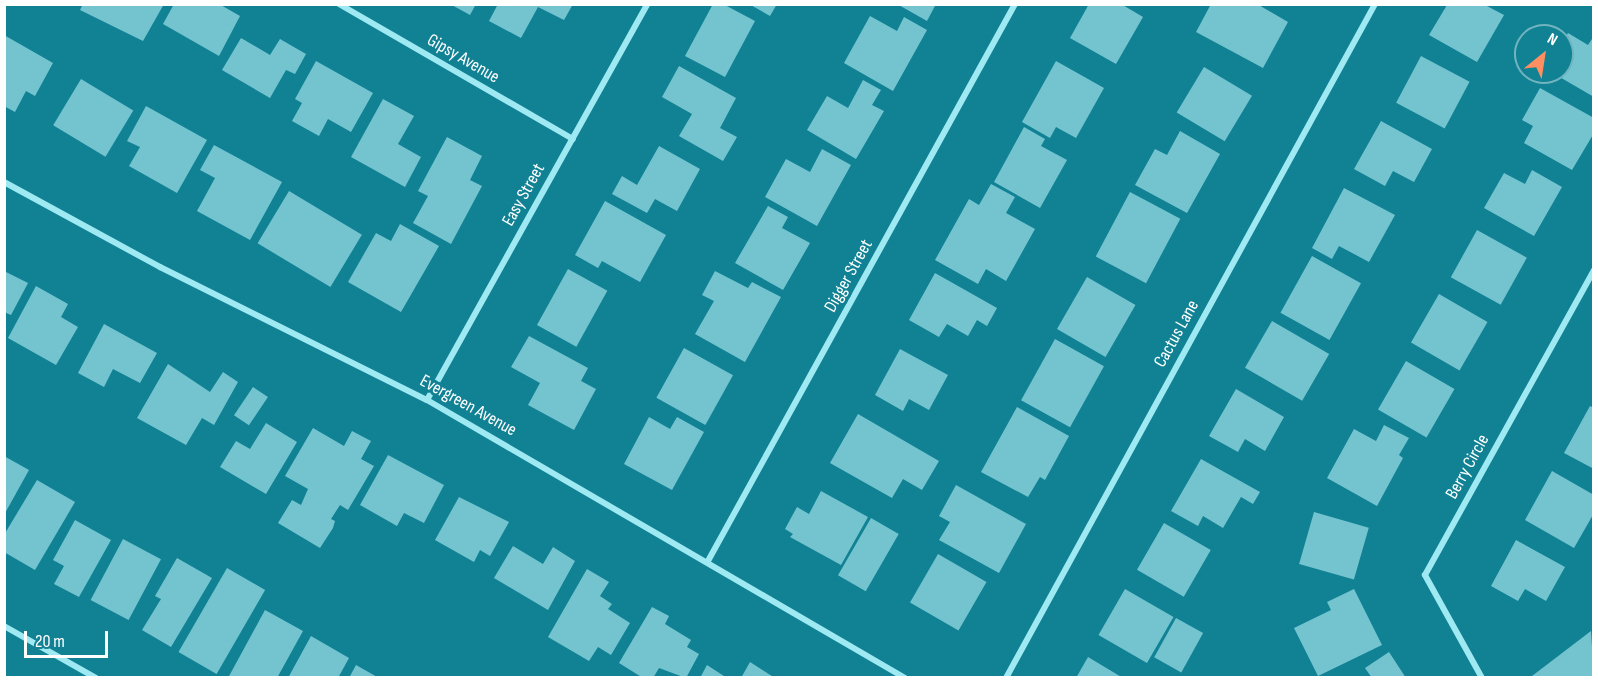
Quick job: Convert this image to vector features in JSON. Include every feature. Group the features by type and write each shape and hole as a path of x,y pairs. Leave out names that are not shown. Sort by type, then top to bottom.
{"street":[{"name":"Gipsy Avenue","path":"339,4 573,139"},
{"name":"Easy Street","path":"427,400 647,4"},
{"name":"Digger Street","path":"708,561 1015,4"},
{"name":"Cactus Lane","path":"1006,678 1375,4"},
{"name":"Evergreen Avenue","path":"4,182 159,267 427,400 708,561 905,678"},
{"name":"Berry Circle","path":"1482,678 1425,575 1593,270"},
{"path":"4,626 96,678"}],"building":[{"path":"83,4 164,4 143,41 80,10"},
{"path":"174,4 219,4 240,16 219,56 163,24"},
{"path":"450,4 476,4 470,15"},
{"path":"498,4 573,4 564,20 538,7 521,38 489,21"},
{"path":"713,4 723,4 755,21 725,77 685,56"},
{"path":"749,4 777,4 770,16"},
{"path":"897,4 936,4 927,21"},
{"path":"1089,4 1121,4 1143,17 1116,64 1070,38"},
{"path":"1211,4 1257,4 1288,22 1263,68 1196,32"},
{"path":"1447,5 1485,5 1504,15 1477,62 1429,35"},
{"path":"870,16 897,31 904,17 927,30 893,91 844,63"},
{"path":"4,35 53,63 35,96 26,91 15,112 4,106"},
{"path":"1594,36 1594,97 1572,84 1574,84 1574,37 1588,45"},
{"path":"241,38 270,55 280,39 306,54 295,74 286,70 270,98 222,70"},
{"path":"1421,56 1470,82 1445,129 1396,103"},
{"path":"316,61 373,93 351,132 328,119 319,136 292,121 302,103 295,99"},
{"path":"1056,61 1104,88 1076,138 1056,127 1050,138 1022,122"},
{"path":"679,66 736,98 720,128 737,137 723,161 679,136 692,114 662,97"},
{"path":"1204,67 1252,96 1225,141 1177,112"},
{"path":"81,79 133,110 105,157 53,125"},
{"path":"863,80 881,90 872,105 884,111 856,159 807,130 827,96 848,108"},
{"path":"1540,88 1594,118 1594,133 1572,170 1524,143 1533,126 1522,120"},
{"path":"383,99 414,116 398,144 421,157 405,187 351,157"},
{"path":"146,106 207,140 177,193 129,166 140,147 127,141"},
{"path":"1381,121 1432,149 1414,182 1393,171 1385,186 1354,169"},
{"path":"1024,127 1045,139 1041,146 1067,160 1040,208 994,182"},
{"path":"1180,131 1220,154 1187,213 1135,185 1155,149 1167,155"},
{"path":"447,137 482,156 470,180 482,186 451,244 413,223 428,196 418,191"},
{"path":"214,145 282,182 250,240 197,211 215,178 200,170"},
{"path":"659,146 700,169 677,211 655,199 647,213 612,194 622,176 637,185"},
{"path":"822,149 851,165 817,226 765,197 786,159 810,172"},
{"path":"1532,170 1562,187 1534,236 1484,208 1504,173 1525,184"},
{"path":"991,184 1015,197 1006,213 1035,229 1006,281 986,269 978,284 935,260 969,199 979,205"},
{"path":"1344,188 1395,215 1369,262 1339,246 1332,259 1312,248"},
{"path":"289,191 362,235 330,287 258,243"},
{"path":"1130,192 1180,219 1146,283 1096,256"},
{"path":"605,201 666,235 640,282 602,261 598,268 575,255"},
{"path":"768,206 788,217 782,228 810,243 783,290 735,263"},
{"path":"400,224 439,246 401,312 348,282 376,233 391,241"},
{"path":"1477,230 1527,258 1501,305 1451,277"},
{"path":"1312,256 1361,283 1329,340 1280,313"},
{"path":"568,269 607,291 576,347 537,325"},
{"path":"4,271 28,283 11,315 4,312"},
{"path":"715,271 748,288 752,282 781,297 745,362 695,334 714,301 702,295"},
{"path":"935,273 997,308 987,326 977,320 968,336 947,324 939,337 909,320"},
{"path":"1087,277 1135,305 1105,357 1057,329"},
{"path":"36,286 68,304 61,317 78,327 56,365 8,338"},
{"path":"1439,294 1487,322 1459,370 1411,342"},
{"path":"1272,321 1329,354 1302,401 1245,368"},
{"path":"104,324 157,353 140,383 113,369 104,387 78,373"},
{"path":"529,336 588,368 581,381 596,389 574,430 528,405 540,383 511,367"},
{"path":"1055,339 1104,366 1070,427 1021,400"},
{"path":"684,348 733,375 705,425 656,398"},
{"path":"900,349 948,375 929,410 909,399 903,411 875,395"},
{"path":"1406,361 1454,389 1426,437 1378,409"},
{"path":"168,364 210,392 223,372 238,382 214,425 202,418 186,445 137,418"},
{"path":"253,387 268,397 249,425 234,415"},
{"path":"1236,389 1284,417 1265,451 1245,439 1238,452 1209,436"},
{"path":"1590,406 1594,408 1594,469 1564,453"},
{"path":"1017,407 1069,436 1045,480 1040,477 1028,497 981,472"},
{"path":"858,414 939,461 922,490 903,479 892,498 830,463"},
{"path":"649,417 670,429 677,417 704,432 672,490 624,464"},
{"path":"266,423 297,442 266,494 220,467 236,441 250,449"},
{"path":"1384,425 1409,438 1399,455 1403,458 1377,506 1327,478 1354,429 1376,441"},
{"path":"313,428 344,446 352,431 371,441 361,459 374,466 348,510 340,505 331,519 335,521 333,528 320,548 278,523 292,500 301,505 308,489 285,476"},
{"path":"388,455 444,485 424,523 404,513 397,526 360,505"},
{"path":"4,456 29,470 4,515"},
{"path":"1201,459 1260,492 1253,504 1241,497 1223,528 1203,516 1198,526 1171,511"},
{"path":"1552,471 1594,495 1594,513 1574,548 1525,520"},
{"path":"37,480 75,502 35,570 4,552 4,535"},
{"path":"956,485 1026,524 999,573 939,540 950,522 939,516"},
{"path":"821,491 868,517 841,565 790,537 793,534 785,529 797,507 809,514"},
{"path":"459,497 509,522 490,556 480,550 474,562 435,540"},
{"path":"1314,512 1369,528 1354,580 1299,564"},
{"path":"871,518 899,534 866,591 838,575"},
{"path":"75,520 111,540 79,597 54,584 64,566 53,560"},
{"path":"1164,523 1211,550 1184,597 1137,570"},
{"path":"123,539 161,559 129,620 91,600"},
{"path":"1516,540 1565,567 1546,601 1525,589 1518,601 1491,586"},
{"path":"513,546 543,564 553,547 575,561 548,610 494,578"},
{"path":"938,554 986,582 958,630 910,602"},
{"path":"177,558 212,578 171,647 142,630 161,599 155,596"},
{"path":"227,568 265,590 217,674 178,652"},
{"path":"587,569 609,582 600,596 612,604 608,609 630,623 611,655 598,647 589,661 548,637"},
{"path":"1125,589 1173,617 1147,663 1098,635"},
{"path":"1354,589 1382,645 1318,676 1294,628 1331,610 1327,602"},
{"path":"652,607 669,616 665,624 691,640 687,647 699,654 686,678 659,668 653,678 643,678 619,663"},
{"path":"265,610 303,631 277,678 228,678"},
{"path":"1176,618 1203,633 1181,672 1154,657"},
{"path":"1591,631 1594,678 1534,678 1532,676"},
{"path":"311,636 349,658 338,678 288,678"},
{"path":"1389,652 1406,678 1372,678 1365,668"},
{"path":"1088,657 1123,678 1076,678"},
{"path":"750,662 775,678 741,678"},
{"path":"356,665 379,678 349,678"},
{"path":"707,665 727,678 700,678"}]}
